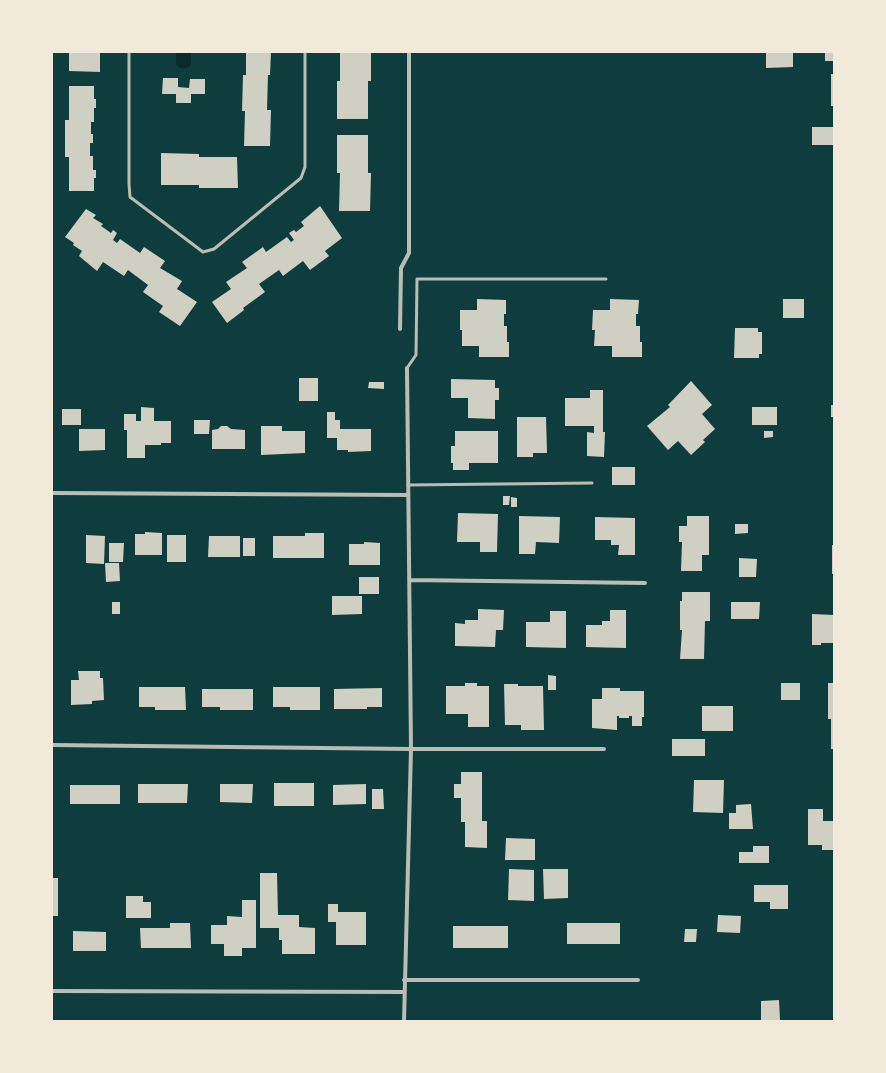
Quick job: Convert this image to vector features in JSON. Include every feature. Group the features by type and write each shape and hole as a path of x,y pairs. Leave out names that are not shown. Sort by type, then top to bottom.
{"street":[{"path":"400,329 401,268 409,252 409,52"},
{"path":"404,1021 410,749 410,580 407,368"},
{"path":"52,493 408,495"},
{"path":"410,580 645,583"},
{"path":"52,745 410,749 604,749"},
{"path":"404,980 638,980"},
{"path":"52,991 404,992"}],"lane":[{"path":"129,52 130,197 203,252 214,249 301,178 305,167 305,52"},
{"path":"407,368 416,355 417,279 606,279"},
{"path":"408,485 592,483"}],"water":[{"path":"176,52 191,52 191,65 184,68 176,65"}],"building":[{"path":"69,52 100,52 100,72 69,71"},
{"path":"246,52 271,52 270,75 268,75 267,110 271,110 270,146 244,146 245,111 242,111 243,75 246,75"},
{"path":"340,52 371,52 371,81 368,81 368,119 337,119 337,81 340,81"},
{"path":"766,52 793,52 793,67 766,68"},
{"path":"825,52 834,52 834,61 825,61"},
{"path":"831,74 834,74 834,106 831,106"},
{"path":"163,78 178,78 178,87 189,88 190,79 205,79 205,94 191,94 191,103 176,103 176,94 162,94"},
{"path":"69,86 94,86 96,108 94,108 94,122 91,122 93,143 90,143 90,156 93,156 93,170 96,170 96,178 94,178 94,191 69,191 69,157 65,157 65,120 69,120"},
{"path":"812,127 834,127 834,145 812,145"},
{"path":"337,135 368,135 368,173 371,173 370,211 339,211 340,173 337,173"},
{"path":"161,153 199,154 199,157 237,157 238,188 199,188 199,185 161,185"},
{"path":"320,206 342,238 325,251 329,256 310,270 303,261 283,276 279,270 259,284 265,292 243,308 244,310 227,323 212,302 231,289 226,282 247,268 242,262 263,247 266,252 287,237 291,242 294,240 289,233 294,230 296,232 304,226 301,222"},
{"path":"86,209 96,215 93,218 103,224 101,226 111,233 113,230 117,233 113,240 117,243 120,239 140,253 144,247 165,261 160,268 182,281 177,289 197,302 180,326 159,312 163,306 143,292 148,285 128,270 124,276 103,262 97,271 79,256 82,251 65,237"},
{"path":"477,299 506,300 504,326 507,326 509,357 479,357 479,346 462,346 460,310 477,310"},
{"path":"610,299 639,300 638,314 636,314 636,326 640,326 642,357 612,357 612,346 594,346 595,330 592,330 593,310 610,310"},
{"path":"783,299 804,299 804,318 783,318"},
{"path":"735,328 758,328 758,332 762,332 762,354 759,354 759,358 734,358"},
{"path":"299,378 318,378 318,401 299,401"},
{"path":"451,379 495,380 495,388 499,388 499,400 495,400 495,419 468,418 468,398 451,398"},
{"path":"691,381 712,405 702,414 715,429 703,440 705,442 691,455 678,441 668,450 647,426 670,407 668,405"},
{"path":"369,382 384,382 384,389 368,388"},
{"path":"590,390 603,390 603,432 605,432 604,457 587,456 587,432 594,433 594,426 565,426 565,398 590,398"},
{"path":"831,405 834,405 834,417 831,417"},
{"path":"141,407 154,408 154,421 171,421 171,443 161,443 161,445 145,445 145,458 127,458 127,430 124,430 124,414 136,414 136,421 141,421"},
{"path":"752,407 777,407 777,425 752,425"},
{"path":"62,409 81,409 81,425 62,425"},
{"path":"327,412 335,412 335,420 340,420 340,429 371,429 371,451 348,452 348,450 337,450 337,438 327,438"},
{"path":"517,417 546,417 547,453 533,453 533,457 517,457"},
{"path":"194,420 210,420 209,434 194,434"},
{"path":"221,426 227,426 231,429 245,430 245,449 212,449 212,430 218,429"},
{"path":"261,426 282,426 282,431 305,431 305,453 261,455"},
{"path":"79,429 105,429 105,450 79,451"},
{"path":"455,431 498,431 498,463 469,463 469,470 453,470 453,463 451,463 451,446 455,446"},
{"path":"764,431 773,431 773,437 764,438"},
{"path":"612,467 635,467 635,485 612,485"},
{"path":"503,496 510,496 509,505 503,505"},
{"path":"511,497 517,498 517,507 511,507"},
{"path":"458,513 498,514 497,552 480,552 480,542 457,542"},
{"path":"519,516 560,517 559,543 536,542 535,554 519,554"},
{"path":"687,516 709,516 709,555 702,555 702,571 681,571 682,542 679,542 679,526 687,526"},
{"path":"595,517 635,518 635,555 618,555 619,545 611,545 611,540 595,540"},
{"path":"735,524 748,524 748,533 735,534"},
{"path":"145,532 162,533 162,555 135,555 135,534 145,534"},
{"path":"305,533 324,533 324,558 273,558 273,536 305,536"},
{"path":"86,535 105,536 104,564 86,563"},
{"path":"167,535 186,535 186,562 167,562"},
{"path":"209,536 240,536 240,557 208,557"},
{"path":"243,538 255,538 255,556 243,556"},
{"path":"364,542 380,543 380,565 349,565 349,544 364,544"},
{"path":"109,543 124,543 123,562 109,562"},
{"path":"832,545 834,545 834,574 832,574"},
{"path":"739,558 757,559 756,577 739,577"},
{"path":"105,563 119,563 120,581 106,582"},
{"path":"359,577 379,577 379,594 359,594"},
{"path":"682,592 710,592 710,621 705,621 704,659 680,659 682,630 680,630 680,601 682,601"},
{"path":"332,596 362,596 362,614 332,615"},
{"path":"112,602 120,602 120,614 112,614"},
{"path":"731,602 760,602 759,619 731,619"},
{"path":"478,609 504,610 503,630 496,630 495,647 455,646 455,623 465,624 465,620 478,620"},
{"path":"610,610 626,610 626,648 586,647 586,625 602,625 602,621 610,621"},
{"path":"550,611 566,611 566,648 526,647 526,622 550,622"},
{"path":"812,614 834,615 834,643 812,645"},
{"path":"78,671 100,671 100,678 103,678 104,700 92,701 92,704 71,705 71,680 79,680"},
{"path":"548,675 556,676 556,690 548,690"},
{"path":"465,683 477,683 477,686 489,686 489,727 468,727 468,714 446,714 446,686 465,686"},
{"path":"781,683 800,683 800,700 781,700"},
{"path":"828,683 834,683 834,749 831,749 831,719 828,719"},
{"path":"504,684 518,684 518,686 543,686 544,730 521,730 521,725 505,725"},
{"path":"139,687 185,687 186,710 155,710 155,707 139,707"},
{"path":"273,687 320,687 320,710 290,710 290,707 273,707"},
{"path":"382,688 382,707 367,707 367,709 334,709 334,689"},
{"path":"602,688 620,688 620,691 644,691 644,717 642,717 642,726 632,726 632,716 629,716 629,718 619,718 619,716 617,716 617,730 592,728 592,699 602,699"},
{"path":"202,689 253,689 253,710 220,710 220,707 202,707"},
{"path":"702,706 733,706 733,731 702,731"},
{"path":"672,739 705,739 705,756 672,756"},
{"path":"461,772 482,772 482,821 487,821 487,848 465,847 465,822 461,822 461,798 454,798 454,784 461,784"},
{"path":"694,780 724,780 723,813 693,812"},
{"path":"274,783 314,783 314,806 274,806"},
{"path":"138,784 188,784 187,803 138,803"},
{"path":"220,784 253,784 252,803 220,802"},
{"path":"366,784 366,804 333,805 333,785"},
{"path":"70,785 120,785 120,804 70,804"},
{"path":"372,789 383,789 384,809 372,809"},
{"path":"751,804 753,829 729,829 729,813 736,813 736,805"},
{"path":"808,809 823,809 823,821 834,821 834,850 822,850 822,845 808,845"},
{"path":"506,838 535,839 535,860 505,860"},
{"path":"753,846 769,846 769,863 739,863 739,852 753,852"},
{"path":"509,869 534,870 534,901 508,900"},
{"path":"543,869 568,869 568,898 544,899"},
{"path":"260,873 277,873 278,915 299,915 299,927 315,928 315,954 282,954 282,940 279,940 279,928 260,928"},
{"path":"52,878 58,878 58,916 52,916"},
{"path":"754,885 788,885 788,909 770,909 770,902 754,902"},
{"path":"126,896 143,896 143,902 151,902 151,918 126,918"},
{"path":"242,900 256,900 256,948 242,948 242,956 224,956 224,944 211,944 211,925 227,925 227,916 242,917"},
{"path":"328,904 338,904 338,912 366,912 366,945 336,945 336,922 328,922"},
{"path":"718,915 741,916 740,933 717,932"},
{"path":"170,923 190,923 191,948 141,948 140,928 170,928"},
{"path":"567,923 620,923 620,944 567,944"},
{"path":"453,926 508,926 508,948 453,948"},
{"path":"685,929 697,929 696,942 684,942"},
{"path":"73,931 106,932 106,951 73,951"},
{"path":"779,1000 780,1020 761,1020 761,1001"}]}
